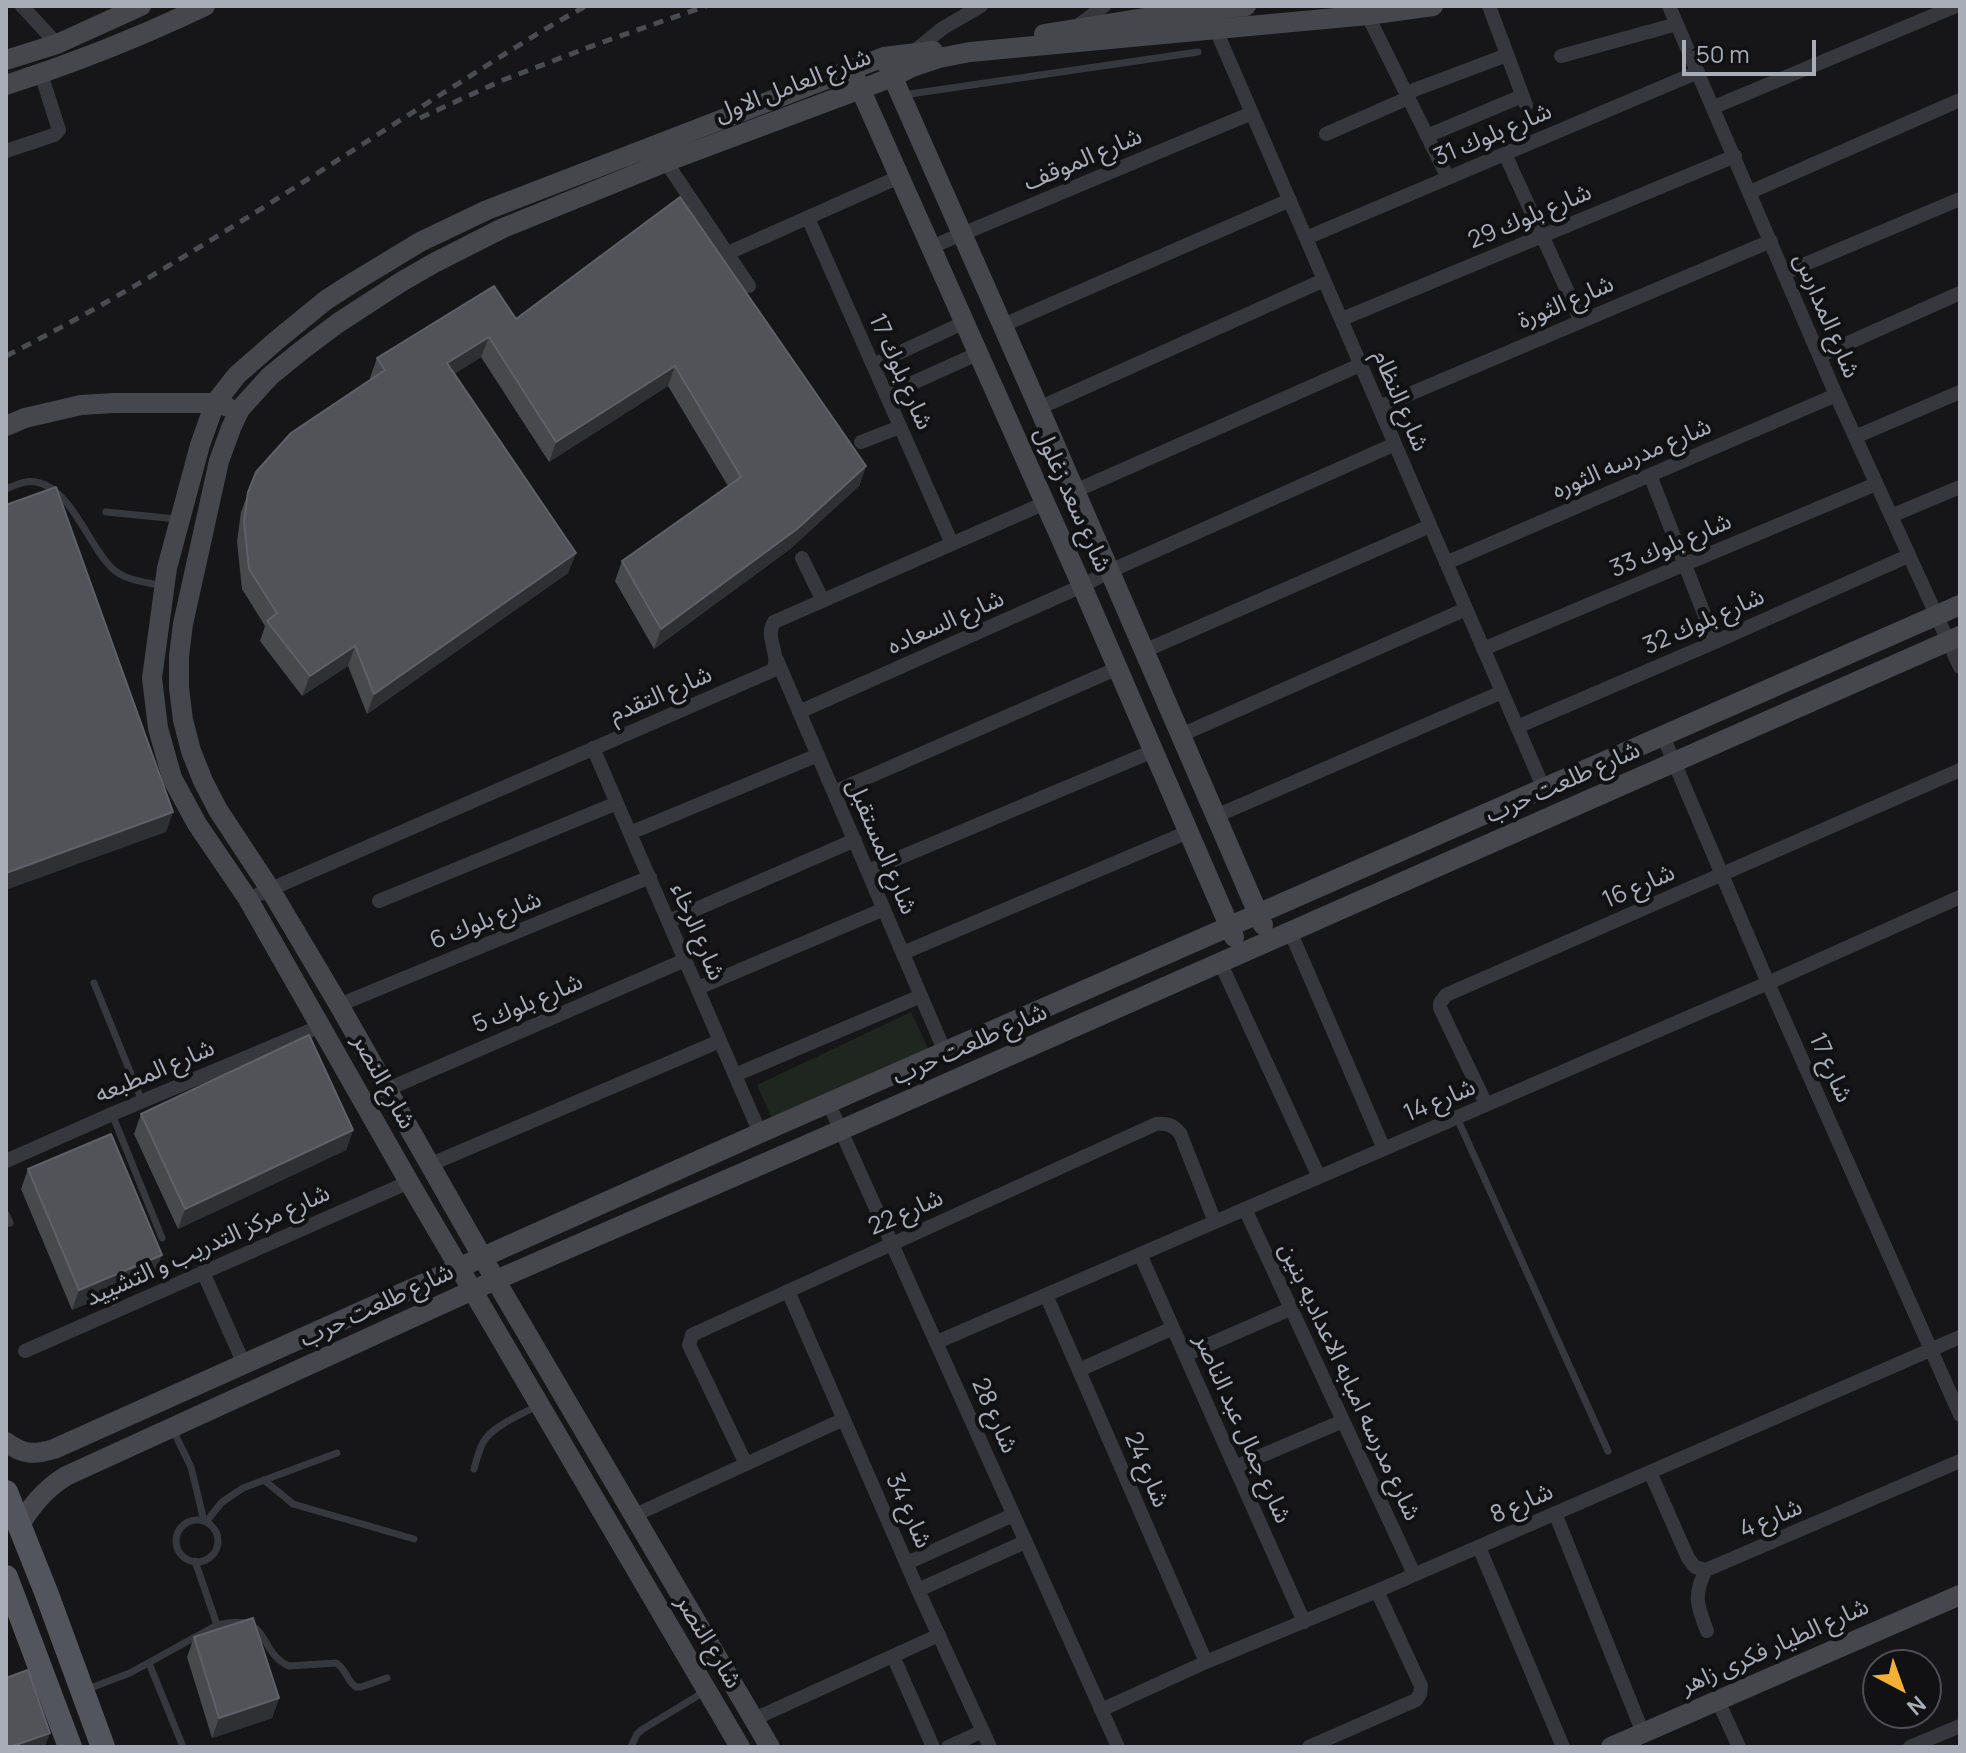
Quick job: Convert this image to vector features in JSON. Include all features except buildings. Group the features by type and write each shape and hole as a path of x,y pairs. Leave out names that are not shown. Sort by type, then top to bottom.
{"main road":[{"path":"6,1492 103,1747"},
{"path":"6,1577 70,1747"}],"street":[{"path":"22,6 57,44"},
{"path":"6,60 57,44 141,6"},
{"path":"6,85 158,28 205,6"},
{"path":"912,54 943,28 981,6"},
{"path":"1056,45 1104,6"},
{"name":"شارع العامل الاول","path":"240,409 270,376 338,323 434,263 503,228 666,162 856,79 884,57 1238,6"},
{"name":"شارع العامل الاول","path":"215,403 237,375 317,307 420,242 487,210 856,79 897,86 924,63 955,54 1433,6"},
{"path":"1427,136 1524,100 1489,6"},
{"name":"شارع المدارس","path":"1669,6 1908,556 1936,616 1954,638 1960,667"},
{"path":"1714,107 1956,6"},
{"path":"1366,11 1448,178"},
{"path":"1561,56 1677,24"},
{"name":"شارع النظام","path":"1216,30 1544,789"},
{"path":"1326,134 1407,96 1507,55"},
{"name":"شارع سعد زغلول","path":"884,57 1269,940"},
{"name":"شارع بلوك 31","path":"1306,238 1698,72"},
{"path":"6,151 54,135 59,130 41,74"},
{"name":"شارع سعد زغلول","path":"856,79 1082,586 1240,953"},
{"path":"1750,192 1960,100"},
{"name":"شارع الموقف","path":"931,247 1252,113"},
{"path":"1505,154 1581,321"},
{"name":"شارع بلوك 29","path":"1342,319 1735,156"},
{"path":"666,162 749,286"},
{"path":"728,253 899,177"},
{"path":"1784,273 1960,199"},
{"path":"1001,326 1290,200"},
{"name":"شارع بلوك 17","path":"808,218 952,544"},
{"name":"شارع الثورة","path":"1379,407 1771,241"},
{"path":"1039,408 1324,280"},
{"path":"1819,356 1960,293"},
{"path":"873,365 965,322"},
{"path":"886,395 979,353"},
{"path":"1075,491 1360,365"},
{"path":"1855,437 1960,392"},
{"name":"شارع مدرسه الثوره","path":"1446,563 1836,395"},
{"path":"6,426 25,418 81,405 215,403 240,409"},
{"name":"شارع النصر","path":"215,403 179,520 164,586 152,678 158,728 172,778 197,824 248,899 409,1182 740,1747"},
{"name":"شارع النصر","path":"240,409 219,461 180,645 179,688 183,720 203,781 339,1005 482,1257 770,1747"},
{"path":"861,442 900,427"},
{"path":"1110,571 1395,444"},
{"path":"1650,475 1715,642"},
{"name":"شارع بلوك 33","path":"1483,649 1876,484"},
{"path":"1891,516 1960,487"},
{"path":"777,660 769,632 774,622 1045,503"},
{"path":"1144,651 1430,526"},
{"name":"شارع بلوك 32","path":"1517,727 1908,556"},
{"path":"802,558 823,601"},
{"name":"شارع السعاده","path":"799,712 1110,571"},
{"name":"شارع طلعت حرب","path":"6,1442 30,1453 54,1449 760,1133 1960,605"},
{"path":"1181,735 1466,609"},
{"name":"شارع طلعت حرب","path":"19,1526 39,1497 66,1476 473,1290 1954,638"},
{"name":"شارع التقدم","path":"248,899 769,672 777,660"},
{"name":"شارع المستقبل","path":"777,660 945,1052"},
{"path":"834,792 1118,668"},
{"path":"1216,816 1502,692"},
{"name":"شارع 17","path":"1663,736 1768,983 1960,1415"},
{"name":"شارع الرخاء","path":"593,748 760,1133"},
{"path":"868,871 1153,751"},
{"path":"630,833 818,755"},
{"name":"شارع 16","path":"1486,1104 1440,1008 1443,999 1960,770"},
{"path":"379,901 617,803"},
{"path":"903,953 1188,832"},
{"path":"669,921 855,840"},
{"name":"شارع بلوك 6","path":"339,1005 650,877"},
{"name":"شارع 14","path":"937,1342 1960,897"},
{"path":"698,988 884,909"},
{"path":"1290,931 1384,1149"},
{"name":"شارع بلوك 5","path":"388,1089 685,960"},
{"path":"1220,962 1319,1177"},
{"path":"735,1075 921,996"},
{"name":"شارع المطبعه","path":"6,1161 321,1026"},
{"path":"429,1165 720,1041"},
{"name":"شارع 28","path":"829,1104 1118,1747"},
{"name":"شارع 22","path":"746,1464 690,1349 689,1340 696,1333 1156,1124 1165,1123 1180,1133 1215,1222"},
{"name":"شارع مركز التدريب و التشييد","path":"25,1351 409,1182"},
{"name":"شارع مدرسه امبابه الاعداديه بنين","path":"1245,1209 1414,1574"},
{"name":"شارع جمال عبد الناصر","path":"1140,1254 1304,1622"},
{"path":"203,1272 244,1364"},
{"name":"شارع 34","path":"788,1291 990,1747"},
{"name":"شارع 24","path":"1046,1295 1206,1662"},
{"path":"1185,1355 1290,1309"},
{"path":"1079,1370 1173,1328"},
{"name":"شارع 8","path":"1101,1710 1960,1337"},
{"path":"635,1515 844,1419"},
{"path":"1235,1467 1343,1421"},
{"name":"شارع 4","path":"1706,1570 1960,1461"},
{"path":"1650,1472 1688,1558 1695,1567 1706,1570 1698,1584 1696,1600 1707,1631"},
{"path":"1555,1513 1643,1733"},
{"path":"907,1563 1013,1515"},
{"path":"918,1590 1025,1542"},
{"path":"1479,1547 1563,1747"},
{"path":"1309,1747 1416,1700 1420,1694 1421,1686 1377,1591"},
{"name":"شارع الطيار فكرى زاهر","path":"1611,1747 1960,1595"},
{"path":"679,1646 704,1633"},
{"path":"754,1719 939,1635"},
{"path":"893,1656 933,1747"},
{"path":"1718,1701 1739,1747"},
{"path":"1910,1747 1960,1726"},
{"path":"948,1747 983,1731"}],"lane":[{"path":"897,86 1198,52"},
{"path":"6,489 23,482 35,481 47,485 73,511 113,570 124,576 164,586"},
{"path":"106,512 179,520"},
{"path":"94,983 142,1101"},
{"path":"112,1114 162,1238"},
{"path":"1457,1117 1608,1451"},
{"path":"6,1214 10,1223"},
{"path":"474,1469 486,1439 539,1405"},
{"path":"172,1428 191,1467 205,1521 216,1532 217,1546 209,1558 195,1561 183,1555 176,1543 180,1530 190,1521 205,1521 222,1502 243,1488 337,1453"},
{"path":"264,1480 293,1504 414,1539"},
{"path":"195,1561 217,1625"},
{"path":"83,1691 130,1673 217,1625 231,1622 251,1625 283,1663 297,1667 336,1663 356,1687 387,1678"},
{"path":"149,1663 183,1747"},
{"path":"631,1747 643,1729 706,1690"}],"shaded area":[{"path":"911,1012 929,1050 773,1121 757,1085"}],"railway":[{"path":"6,356 172,264 512,49 586,6"},
{"path":"420,118 503,80 706,6"}]}
